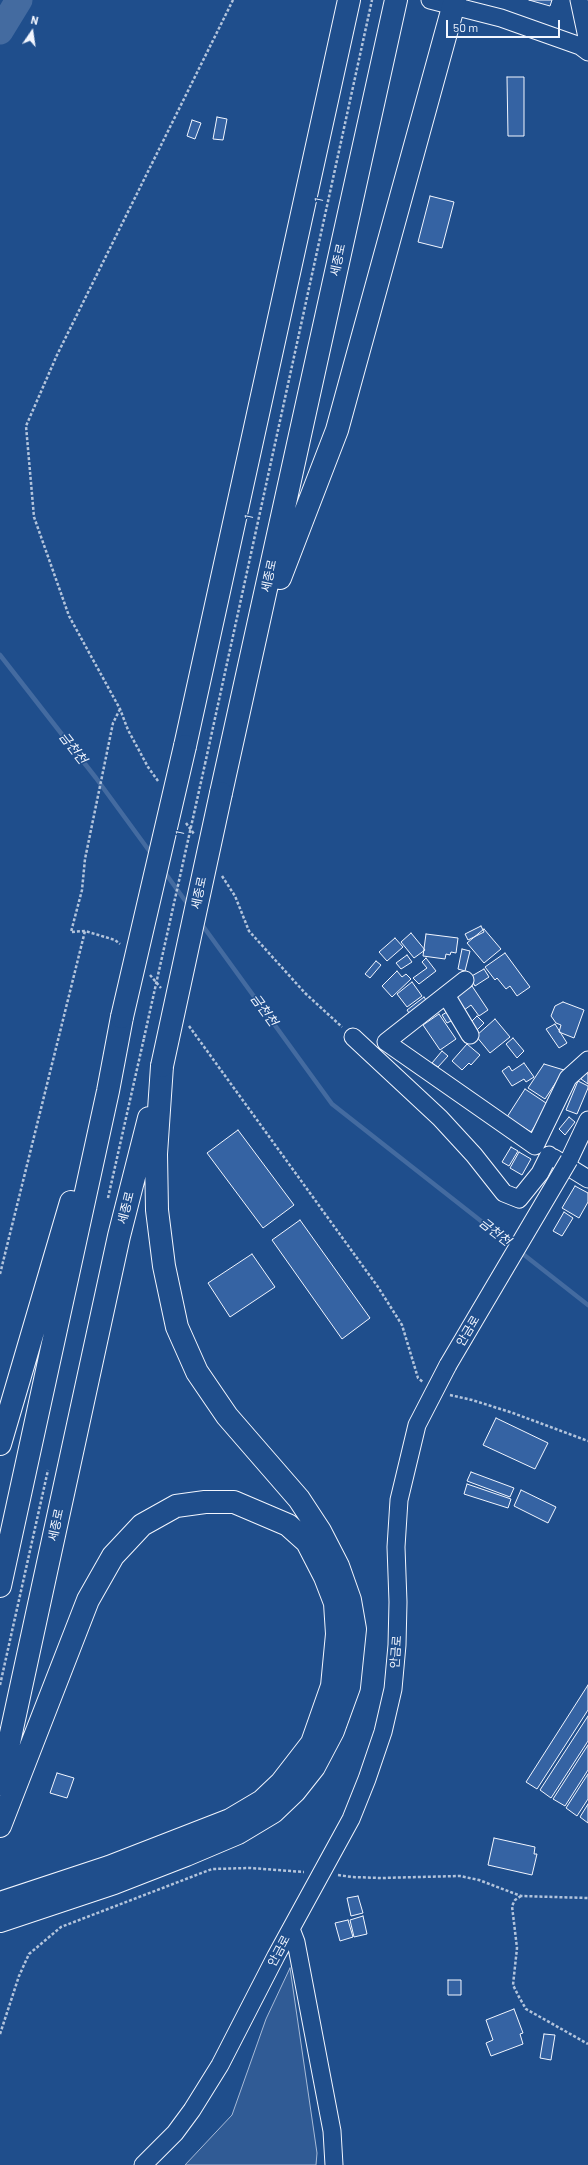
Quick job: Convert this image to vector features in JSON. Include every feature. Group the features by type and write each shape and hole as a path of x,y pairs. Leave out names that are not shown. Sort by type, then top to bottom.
{"highway":[{"path":"254,644 336,430 454,3"},
{"name":"1","path":"0,1444 60,1238 108,1091 122,1017 185,746 348,4"},
{"name":"세종로","path":"0,1784 119,1236 162,1066 394,7"},
{"path":"0,1921 114,1883 186,1856 238,1833 273,1812 295,1791 314,1767 333,1731 349,1687 355,1629 350,1600 338,1566 320,1531 299,1499 227,1416 197,1372 177,1327 164,1266 157,1210 156,1154 162,1066"},
{"path":"0,1586 108,1091"},
{"path":"0,1826 88,1600 113,1556 142,1525 176,1506 205,1502 234,1502 288,1525 307,1542 325,1577 334,1603 337,1634 332,1686 312,1743 281,1783 262,1801 230,1820 110,1867 0,1903"}],"street":[{"path":"430,0 454,3 501,18 580,46 588,52"},
{"path":"579,0 588,42"},
{"path":"465,980 386,1042 535,1146 588,1178"},
{"path":"446,995 470,1035"},
{"path":"353,1037 440,1118 474,1155 504,1193 519,1199 540,1173 550,1155"},
{"path":"535,1146 568,1078 588,1060"},
{"name":"안금로","path":"143,2165 179,2127 220,2065 290,1929 351,1819 383,1732 393,1690 397,1645 398,1602 396,1547 399,1500 417,1425 448,1365 568,1160 588,1120"},
{"path":"290,1929 296,1942 332,2131 334,2165"}],"path":[{"path":"161,786 144,761 128,730 120,709 69,616 34,517 26,426 60,348 233,0"},
{"name":"1","path":"144,1038 372,0"},
{"path":"120,709 113,723 85,860 82,890 71,932 85,931 115,940 126,949"},
{"path":"183,817 196,837"},
{"path":"218,870 235,896 249,931 305,993 353,1037"},
{"path":"0,1274 85,931"},
{"path":"148,973 162,989"},
{"path":"185,1020 378,1287 402,1325 418,1378 434,1390 513,1413 588,1442"},
{"path":"0,2034 19,1976 29,1954 61,1927 212,1869 250,1868 291,1872 321,1872 352,1877 460,1876 479,1880 521,1896 588,1898"},
{"path":"521,1896 515,1900 512,1906 517,1948 514,1985 519,1997 526,2009 588,2044"}],"shaded area":[{"path":"290,1968 317,2153 316,2165 185,2165 232,2115 266,2019"}],"building":[{"path":"529,0 552,0 550,6"},
{"path":"507,77 524,77 524,136 508,136"},
{"path":"217,117 227,119 223,140 213,139"},
{"path":"192,120 201,123 195,139 187,136"},
{"path":"430,196 454,202 442,248 418,242"},
{"path":"481,926 484,932 468,940 465,934"},
{"path":"484,929 501,949 484,963 467,943"},
{"path":"411,933 425,950 414,958 401,942"},
{"path":"426,934 458,938 456,953 451,952 450,955 446,954 445,959 423,956"},
{"path":"395,938 403,947 387,961 379,952"},
{"path":"462,949 470,951 465,971 458,969"},
{"path":"505,953 530,987 517,996 510,986 506,989 497,978 495,980 485,967"},
{"path":"407,955 412,962 401,969 396,963"},
{"path":"426,958 436,971 419,984 413,978 427,968 422,962"},
{"path":"376,961 381,965 370,978 365,974"},
{"path":"484,969 489,977 475,986 470,977"},
{"path":"397,971 402,977 406,974 411,979 392,997 382,986"},
{"path":"412,982 422,996 407,1007 397,994"},
{"path":"472,986 488,1010 479,1016 471,1005 460,1013 451,1000"},
{"path":"424,997 428,1003 411,1016 407,1010"},
{"path":"563,1002 584,1010 574,1038 559,1032 561,1025 556,1023 551,1016 555,1006"},
{"path":"447,1012 453,1020 447,1023 442,1015"},
{"path":"439,1014 456,1039 440,1050 423,1025"},
{"path":"477,1016 484,1023 474,1033 467,1026"},
{"path":"495,1019 510,1037 490,1053 476,1036"},
{"path":"555,1024 567,1043 559,1048 546,1029"},
{"path":"513,1038 524,1051 517,1058 506,1044"},
{"path":"467,1044 480,1055 471,1065 469,1063 462,1070 452,1061"},
{"path":"442,1051 448,1056 438,1067 432,1063"},
{"path":"524,1063 534,1077 526,1082 524,1079 512,1086 502,1071 509,1066 512,1071"},
{"path":"544,1064 564,1070 545,1099 528,1088"},
{"path":"585,1073 588,1074 588,1084 581,1079"},
{"path":"578,1081 588,1086 588,1088 577,1114 566,1110"},
{"path":"525,1089 549,1105 531,1132 507,1117"},
{"path":"569,1117 575,1122 565,1135 559,1129"},
{"path":"238,1130 294,1205 263,1228 207,1153"},
{"path":"511,1147 518,1151 509,1166 502,1162"},
{"path":"519,1152 531,1159 522,1175 510,1168"},
{"path":"575,1186 588,1193 588,1202 579,1218 562,1208"},
{"path":"564,1212 573,1218 562,1236 553,1231"},
{"path":"300,1220 370,1318 342,1339 272,1240"},
{"path":"252,1254 275,1287 230,1317 208,1283"},
{"path":"496,1418 548,1443 535,1469 483,1445"},
{"path":"471,1472 514,1488 510,1497 467,1481"},
{"path":"467,1484 511,1499 508,1508 464,1494"},
{"path":"521,1490 556,1507 548,1523 514,1506"},
{"path":"588,1685 588,1710 537,1789 526,1782"},
{"path":"588,1716 588,1741 551,1798 540,1790"},
{"path":"588,1745 588,1770 565,1806 553,1799"},
{"path":"57,1773 74,1778 67,1798 50,1793"},
{"path":"588,1774 588,1799 577,1816 566,1808"},
{"path":"588,1804 588,1823 580,1817"},
{"path":"494,1838 535,1847 534,1854 537,1854 532,1875 488,1865"},
{"path":"358,1896 363,1913 351,1916 347,1898"},
{"path":"363,1916 367,1934 354,1937 350,1920"},
{"path":"348,1920 353,1937 340,1941 335,1923"},
{"path":"448,1980 461,1980 461,1995 448,1995"},
{"path":"514,2009 523,2033 520,2034 523,2044 491,2056 486,2043 493,2040 486,2020"},
{"path":"544,2034 555,2035 551,2060 540,2058"}],"waterway":[{"path":"0,31 19,0"},
{"name":"금천천","path":"0,655 96,778 153,856"},
{"name":"금천천","path":"163,870 189,906"},
{"name":"금천천","path":"200,922 332,1104 588,1305"}]}
